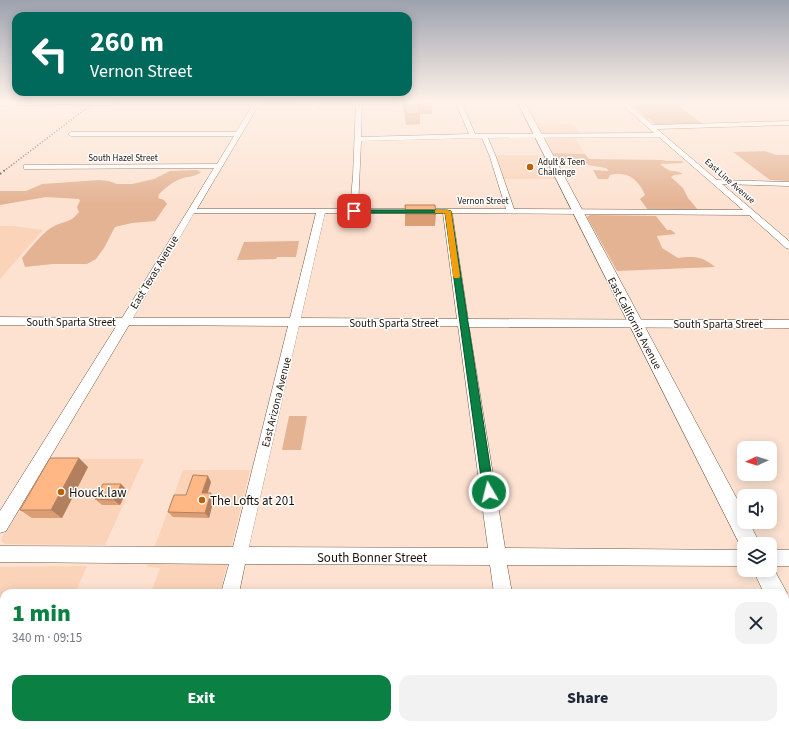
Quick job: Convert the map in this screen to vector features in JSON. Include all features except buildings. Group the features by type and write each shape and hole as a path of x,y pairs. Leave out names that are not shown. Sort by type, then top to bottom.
{"main road":[{"name":"East California Avenue","path":"539,135 746,537"},
{"path":"768,577 774,589"}],"street":[{"name":"East Texas Avenue","path":"0,525 125,322 236,135"},
{"path":"354,211 359,135"},
{"path":"359,139 538,135"},
{"name":"East Line Avenue","path":"660,135 789,246"},
{"path":"484,136 493,157 511,212"},
{"name":"South Hazel Street","path":"27,167 218,166"},
{"path":"716,182 789,184"},
{"name":"Vernon Street","path":"191,211 577,211 752,213"},
{"name":"East Arizona Avenue","path":"231,589 296,322 321,211"},
{"path":"447,211 502,589"},
{"name":"South Sparta Street","path":"0,321 789,324"},
{"name":"South Bonner Street","path":"0,554 498,558 737,558"},
{"path":"777,558 789,558"}],"shaded area":[{"path":"574,136 585,154 552,153 544,138"},
{"path":"765,151 776,155 789,155 789,181 770,180 733,152"},
{"path":"552,153 585,154 589,159 682,161 683,163 660,164 667,169 683,174 674,175 671,177 683,188 688,198 698,210 648,210 640,199 645,195 639,185 627,175 616,174 610,175 608,179 598,179 593,170 609,171 606,168 588,165 584,160 556,159"},
{"path":"495,155 545,155 557,179 502,179"},
{"path":"197,170 201,172 195,176 176,181 159,194 158,198 164,200 167,204 155,221 132,223 115,227 104,248 96,259 87,264 53,264 25,267 22,258 37,240 48,230 72,219 79,212 77,207 80,201 79,199 46,197 0,205 0,191 26,191 42,184 99,180 117,184 132,184 154,179 170,171"},
{"path":"590,215 656,216 667,230 671,230 676,234 657,236 662,248 678,258 698,258 715,267 617,271 587,217"},
{"path":"0,226 13,226 43,230 0,279"},
{"path":"299,241 296,257 237,260 244,242"},
{"path":"289,416 307,416 301,450 282,450"},
{"path":"49,459 144,459 105,545 5,544 2,541 2,537"},
{"path":"183,470 250,470 221,589 152,589 160,568 147,567"},
{"path":"87,566 77,589 0,589 0,567"}],"railway":[{"path":"4,171 51,135"},
{"path":"0,174 5,170"}],"slow traffic":[{"path":"437,211 447,211 457,276"}],"place":[{"name":"Adult & Teen Challenge","path":"530,167"},
{"name":"Houck.law","path":"61,492"},
{"name":"The Lofts at 201","path":"202,500"}],"route":[{"path":"354,211 447,211 489,492"}]}
